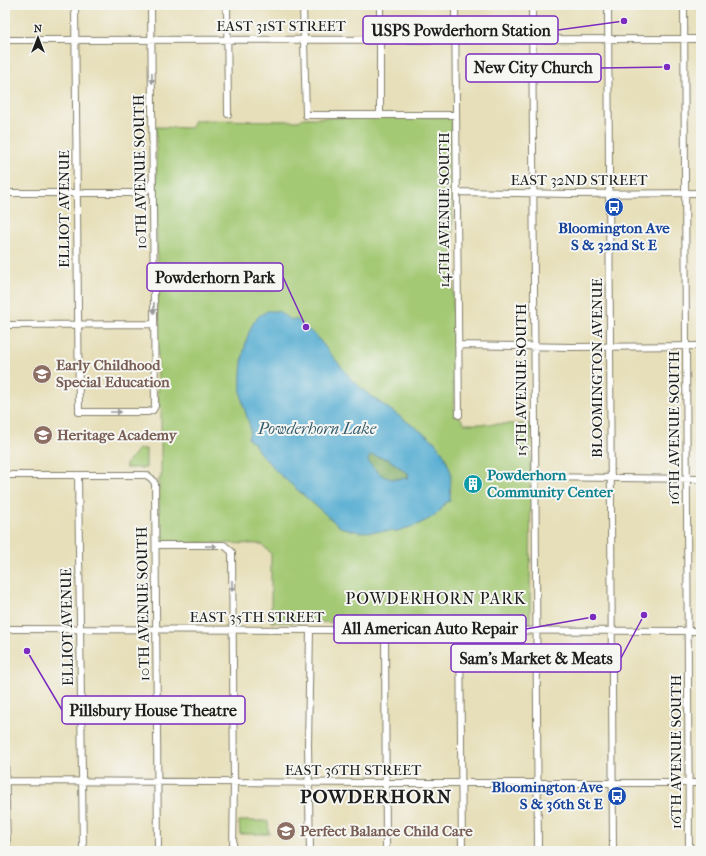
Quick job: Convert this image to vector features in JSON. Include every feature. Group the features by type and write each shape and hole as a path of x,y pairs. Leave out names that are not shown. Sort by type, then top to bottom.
{"street":[{"name":"ELLIOT AVENUE","path":"75,5 79,412"},
{"name":"10TH AVENUE SOUTH","path":"79,412 148,412 153,410 156,406 151,5"},
{"path":"227,5 228,114"},
{"path":"303,5 306,115 456,115"},
{"path":"380,5 380,115"},
{"name":"14TH AVENUE SOUTH","path":"455,5 458,415"},
{"name":"15TH AVENUE SOUTH","path":"532,5 534,477 538,851"},
{"name":"BLOOMINGTON AVENUE","path":"608,5 613,851"},
{"name":"16TH AVENUE SOUTH","path":"684,5 689,851"},
{"name":"EAST 31ST STREET","path":"5,39 701,39"},
{"path":"143,193 150,187 152,181"},
{"name":"EAST 32ND STREET","path":"457,192 609,194 701,193"},
{"path":"5,194 143,193 153,199"},
{"path":"5,325 154,324"},
{"path":"458,345 701,346"},
{"path":"5,475 78,475"},
{"name":"ELLIOT AVENUE","path":"78,475 83,851"},
{"name":"10TH AVENUE SOUTH","path":"78,475 146,475 152,478 155,484 158,851"},
{"path":"534,477 701,479"},
{"path":"156,545 224,546 229,548 232,552 234,783 233,851"},
{"name":"EAST 35TH STREET","path":"5,629 701,631"},
{"path":"310,630 308,745 310,783 310,851"},
{"path":"385,630 386,851"},
{"path":"460,630 462,851"},
{"path":"5,754 7,851"},
{"name":"EAST 36TH STREET","path":"5,782 701,783"}],"green space":[{"name":"POWDERHORN PARK","path":"452,117 454,410 465,424 531,424 530,624 271,622 271,554 262,544 159,542 161,406 158,406 156,127 191,128 194,120 299,121 303,118"},
{"path":"138,449 146,449 146,468 126,468 126,464"},
{"path":"370,455 388,459 409,474 408,478 389,479 381,475 368,461"},
{"path":"239,821 268,821 269,834 240,834"}],"water":[{"name":"Powderhorn Lake","path":"267,311 278,311 289,319 297,320 317,337 353,381 368,394 433,440 444,454 451,472 450,501 445,503 440,511 431,518 417,525 397,531 359,532 340,527 278,473 259,452 254,443 248,439 250,427 241,391 241,368 249,332 259,316","holes":["370,455 388,459 409,474 408,478 395,479 385,477 381,475 368,461"]}],"place":[{"name":"USPS Powderhorn Station","path":"624,21"},
{"name":"New City Church","path":"667,67"},
{"name":"Bloomington Ave S & 32nd St E","path":"614,207"},
{"name":"Powderhorn Park","path":"306,327"},
{"name":"Early Childhood Special Education","path":"42,374"},
{"name":"Heritage Academy","path":"43,435"},
{"name":"Powderhorn Community Center","path":"473,484"},
{"name":"Sam's Market & Meats","path":"644,615"},
{"name":"All American Auto Repair","path":"593,617"},
{"name":"Pillsbury House Theatre","path":"27,651"},
{"name":"Bloomington Ave S & 36th St E","path":"617,796"},
{"name":"Perfect Balance Child Care","path":"286,831"}],"district":[{"name":"POWDERHORN PARK","path":"436,598"},
{"name":"POWDERHORN","path":"376,797"}]}
